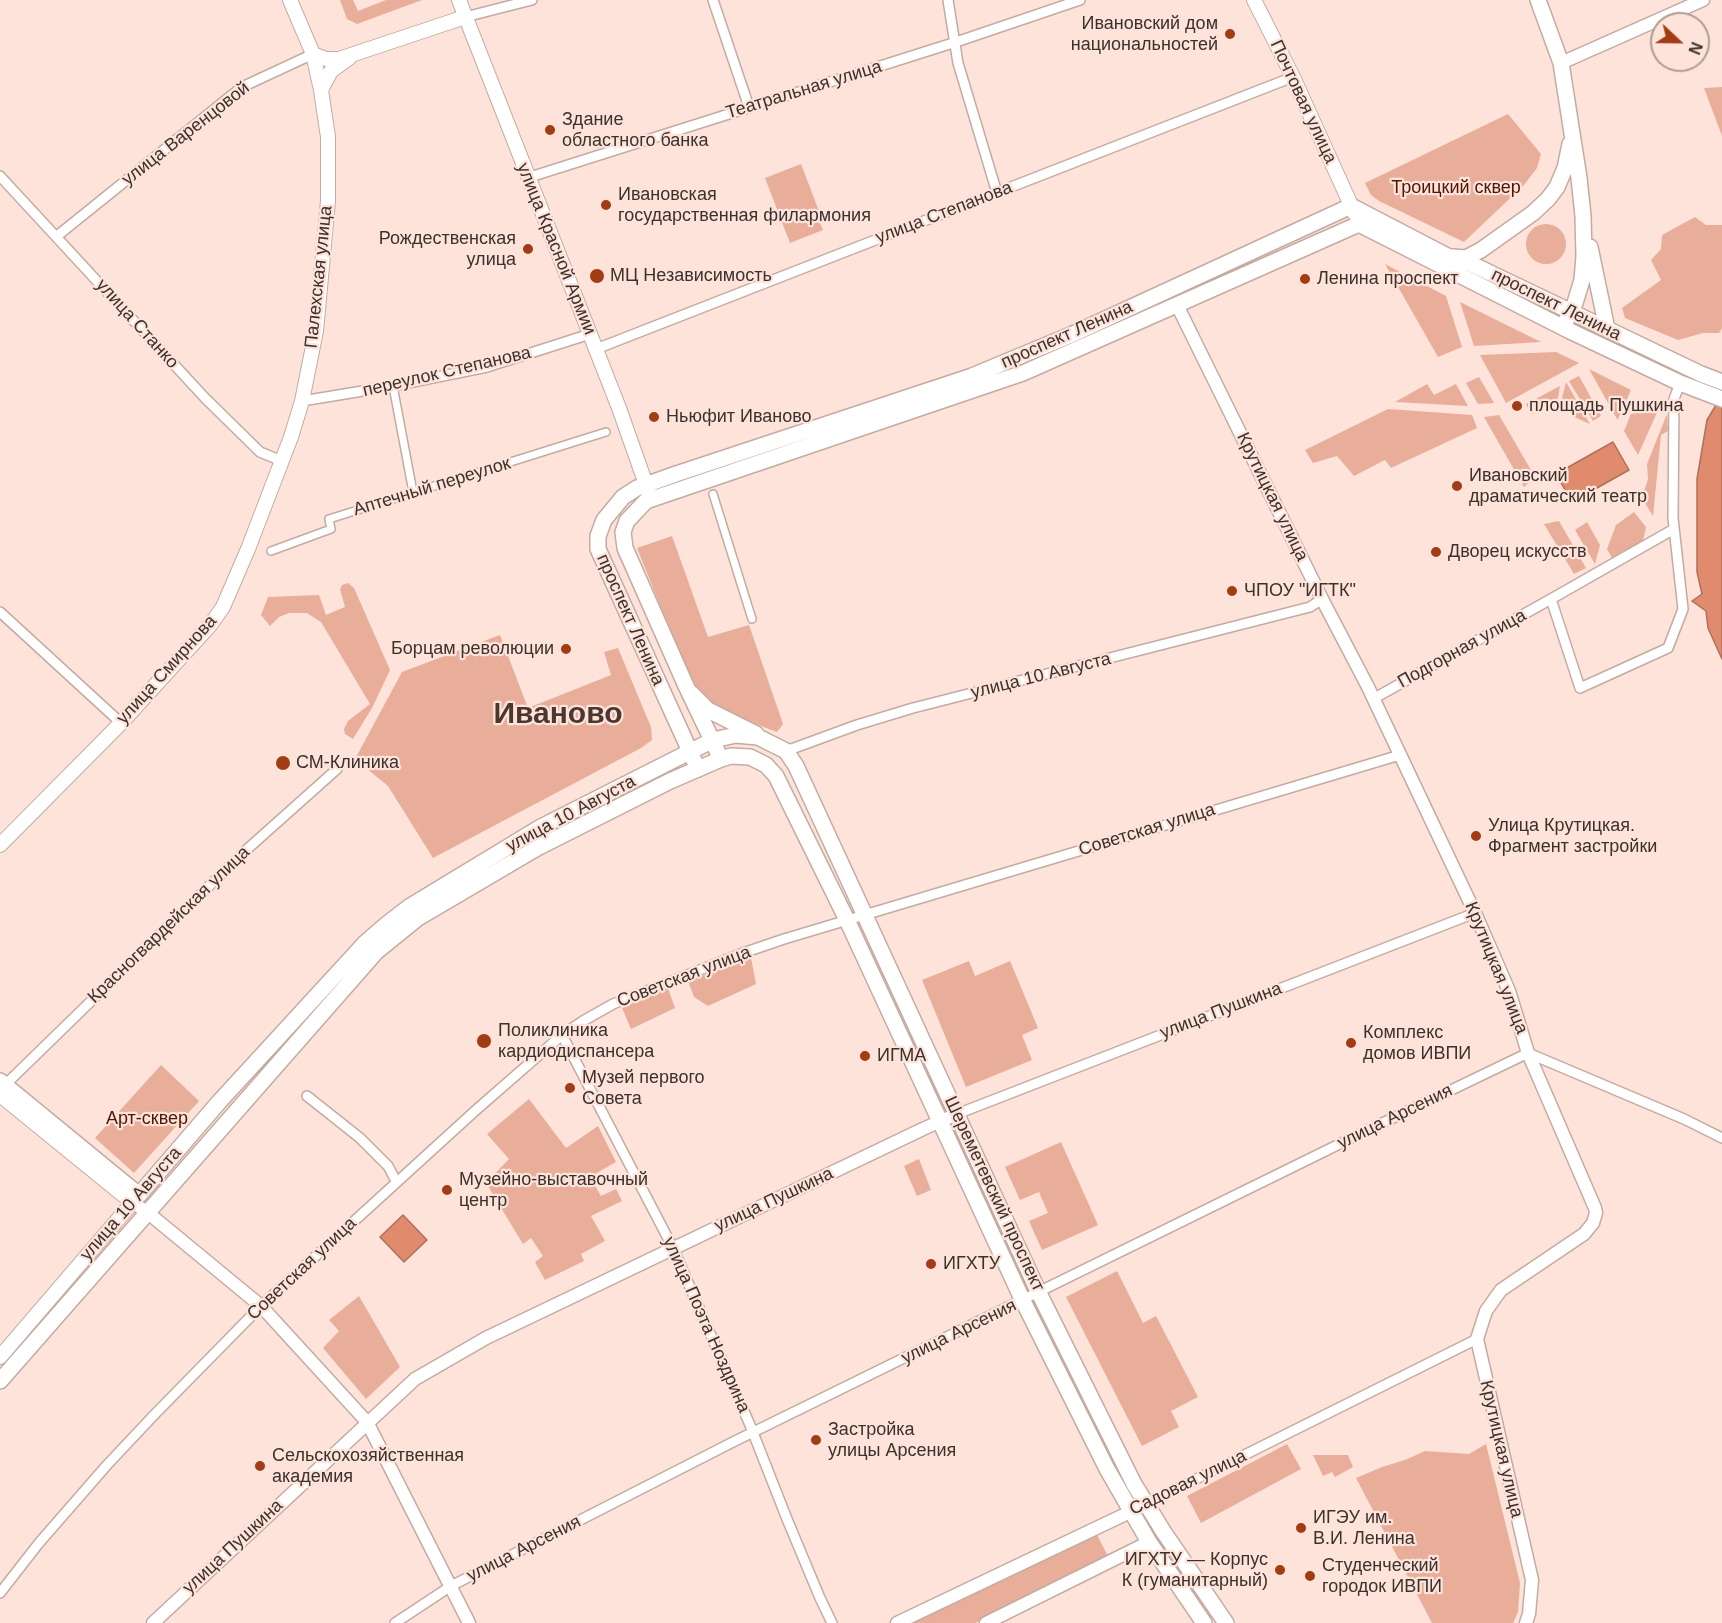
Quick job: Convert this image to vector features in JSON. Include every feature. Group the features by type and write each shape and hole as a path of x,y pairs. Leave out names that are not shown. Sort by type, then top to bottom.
{"main road":[{"name":"Палехская улица","path":"282,461 302,400 316,331 328,201 328,137 321,90 314,54 290,0"},
{"name":"улица Красной Армии","path":"459,0 527,178 620,408 648,492"},
{"name":"Почтовая улица","path":"1254,0 1293,77 1359,224"},
{"path":"1538,0 1561,63 1583,216 1607,329"},
{"path":"314,54 326,60 351,56 465,17"},
{"path":"321,90 332,71 351,56"},
{"path":"1449,257 1466,258 1481,250 1533,213 1548,199 1557,187 1565,168 1570,146 1570,117"},
{"name":"проспект Ленина","path":"721,759 686,686 623,538 622,532 627,521 641,505 648,492 972,375 1072,334 1351,206 1449,257 1461,259 1722,382"},
{"path":"1563,327 1582,280 1583,216"},
{"name":"проспект Ленина","path":"698,769 598,549 598,536 608,513 623,497 648,492 1023,374 1359,224 1563,327 1686,385 1722,399"},
{"name":"улица Смирнова","path":"0,845 121,723 211,624 223,607 282,461"},
{"name":"проспект Ленина","path":"686,686 698,702 708,710 767,740"},
{"name":"проспект Ленина","path":"663,764 673,750 676,737 675,722"},
{"name":"улица 10 Августа","path":"0,1357 219,1102 365,943 409,907 541,827 713,740 739,735 767,740 786,751"},
{"name":"Шереметевский проспект","path":"786,751 796,766 1039,1293 1145,1504 1226,1623"},
{"name":"улица 10 Августа","path":"1,1377 376,952 400,931 418,918 544,844 698,769 721,759 744,755 766,765"},
{"name":"Шереметевский проспект","path":"766,765 776,776 847,920 1023,1300 1130,1512 1204,1623"},
{"path":"2,1087 136,1199"}],"street":[{"path":"465,17 532,0"},
{"path":"713,0 749,107"},
{"path":"948,0 958,63 997,193"},
{"name":"Театральная улица","path":"527,178 956,42 1080,0"},
{"path":"1561,63 1703,0"},
{"name":"улица Варенцовой","path":"57,236 242,87 314,54"},
{"name":"улица Степанова","path":"596,348 1293,77"},
{"name":"улица Станко","path":"0,176 205,398 260,452 282,461"},
{"name":"Крутицкая улица","path":"1177,305 1373,699 1475,913 1509,991 1528,1053 1596,1214 1593,1223 1584,1234 1501,1290 1486,1311 1477,1339 1532,1580 1528,1619"},
{"name":"переулок Степанова","path":"302,400 393,386 487,367 590,334"},
{"path":"1551,599 1580,688 1668,648 1683,609 1674,529 1674,399 1686,385"},
{"path":"393,386 413,492"},
{"name":"Аптечный переулок","path":"271,551 331,529 329,519 606,432"},
{"path":"713,494 752,619"},
{"name":"Подгорная улица","path":"1373,699 1674,529"},
{"name":"улица 10 Августа","path":"786,751 857,725 913,708 1310,607 1322,599"},
{"path":"0,612 121,723"},
{"name":"Советская улица","path":"0,1593 39,1543 107,1465 261,1306 396,1181 562,1035 613,1004 743,953 847,920 1400,755"},
{"name":"Красногвардейская улица","path":"2,1087 244,852 337,769"},
{"name":"улица Пушкина","path":"153,1623 415,1379 486,1338 957,1114 1475,913"},
{"name":"улица Поэта Ноздрина","path":"562,1035 673,1248 753,1432 791,1529 832,1623"},
{"path":"1528,1053 1684,1119 1722,1138"},
{"name":"улица Арсения","path":"395,1623 451,1586 753,1432 1528,1053"},
{"path":"307,1096 360,1138 388,1166 396,1181"},
{"path":"136,1199 147,1212 261,1306 367,1422 469,1623"},
{"name":"Садовая улица","path":"897,1623 1130,1512 1477,1339"},
{"name":"Садовая улица","path":"986,1623 1149,1542"}],"green space":[{"path":"340,0 353,0 358,11 386,0 422,0 357,24 347,19"},
{"path":"1722,87 1722,136 1704,88"},
{"name":"Троицкий сквер","path":"1508,114 1541,154 1537,168 1524,185 1464,242 1371,195 1365,183"},
{"path":"801,164 822,219 819,221 823,230 790,243 765,178"},
{"path":"1695,217 1706,225 1722,225 1722,328 1719,333 1703,333 1678,340 1625,318 1622,308 1661,280 1651,260 1661,249 1662,235"},
{"path":"1546,224 1560,230 1566,244 1560,258 1546,264 1532,258 1526,244 1532,230"},
{"path":"1385,264 1446,296 1462,347 1438,357"},
{"path":"1460,302 1541,342 1474,346"},
{"path":"1556,352 1579,363 1506,403 1480,355"},
{"path":"1589,369 1631,390 1618,419 1617,419"},
{"path":"1579,376 1601,416 1593,421 1569,381"},
{"path":"1479,377 1494,403 1478,404 1466,383"},
{"path":"1566,382 1590,424 1572,416 1562,398"},
{"path":"1427,384 1434,395 1456,384 1468,406 1395,402"},
{"path":"1560,386 1558,398 1531,414 1526,404"},
{"path":"1659,408 1638,455 1624,431 1631,414"},
{"path":"1388,409 1472,415 1477,428 1391,468 1385,460 1354,476 1337,456 1313,463 1305,450"},
{"path":"1667,414 1668,431 1661,435 1653,516 1642,498 1648,479 1647,464"},
{"path":"1499,415 1535,477 1524,487 1484,417"},
{"path":"1634,512 1646,527 1642,545 1613,560 1607,549 1616,525"},
{"path":"1559,521 1586,568 1574,574 1544,524"},
{"path":"1587,522 1600,545 1595,564 1575,530"},
{"path":"672,536 708,637 749,625 783,724 777,732 710,707 695,692 637,548"},
{"path":"348,583 354,588 390,670 372,708 353,739 345,734 344,729 348,721 370,704 321,622 307,613 289,613 279,617 270,626 261,615 268,597 319,595 326,615 345,607 340,589 342,585"},
{"path":"500,635 528,708 611,675 604,652 618,648 651,727 652,740 641,748 433,858 388,786 355,759 402,672"},
{"path":"751,958 756,984 708,1006 694,997 688,981"},
{"path":"969,961 975,976 1010,961 1038,1028 1022,1035 1032,1060 966,1087 922,980"},
{"path":"668,988 675,1008 631,1029 622,1008"},
{"name":"Арт-сквер","path":"161,1065 199,1101 134,1173 95,1138"},
{"path":"529,1099 566,1148 598,1126 616,1162 590,1177 601,1196 616,1189 622,1201 591,1216 605,1241 581,1254 584,1261 545,1280 535,1262 543,1256 531,1238 523,1244 486,1183 509,1159 487,1134"},
{"path":"1061,1142 1098,1225 1042,1250 1029,1221 1048,1213 1039,1192 1020,1200 1005,1167"},
{"path":"919,1159 931,1190 917,1196 904,1166"},
{"path":"1117,1271 1143,1323 1156,1316 1198,1397 1171,1411 1179,1427 1142,1446 1066,1297"},
{"path":"359,1296 400,1367 366,1399 323,1348 339,1331 329,1320"},
{"path":"1287,1444 1301,1469 1201,1523 1187,1496"},
{"path":"1486,1444 1520,1583 1518,1612 1513,1623 1432,1623 1356,1478 1425,1451 1469,1454"},
{"path":"1313,1455 1348,1455 1353,1467 1335,1477 1332,1472 1323,1476"},
{"path":"1096,1533 1109,1558 975,1623 906,1623"}],"shaded area":[{"path":"1722,395 1722,659 1708,628 1706,611 1692,601 1702,594 1697,572 1697,479 1707,420"},
{"path":"1613,442 1629,470 1572,502 1556,474"},
{"path":"403,1215 427,1240 404,1262 380,1237"}],"place":[{"name":"Ивановский дом национальностей","path":"1230,34"},
{"name":"Здание областного банка","path":"550,130"},
{"name":"Ивановская государственная филармония","path":"606,205"},
{"name":"Рождественская улица","path":"528,249"},
{"name":"МЦ Независимость","path":"597,276"},
{"name":"Ленина проспект","path":"1305,279"},
{"name":"площадь Пушкина","path":"1517,406"},
{"name":"Ньюфит Иваново","path":"654,417"},
{"name":"Ивановский драматический театр","path":"1457,486"},
{"name":"Дворец искусств","path":"1436,552"},
{"name":"ЧПОУ \"ИГТК\"","path":"1232,591"},
{"name":"Борцам революции","path":"566,649"},
{"name":"СМ-Клиника","path":"283,763"},
{"name":"Улица Крутицкая. Фрагмент застройки","path":"1476,836"},
{"name":"Поликлиника кардиодиспансера","path":"484,1041"},
{"name":"Комплекс домов ИВПИ","path":"1351,1043"},
{"name":"ИГМА","path":"865,1056"},
{"name":"Музей первого Совета","path":"570,1088"},
{"name":"Музейно-выставочный центр","path":"447,1190"},
{"name":"ИГХТУ","path":"931,1264"},
{"name":"Застройка улицы Арсения","path":"816,1440"},
{"name":"Сельскохозяйственная академия","path":"260,1466"},
{"name":"ИГЭУ им. В.И. Ленина","path":"1301,1528"},
{"name":"ИГХТУ — Корпус К (гуманитарный)","path":"1280,1570"},
{"name":"Студенческий городок ИВПИ","path":"1310,1576"}],"district":[{"name":"Иваново","path":"558,715"}]}
